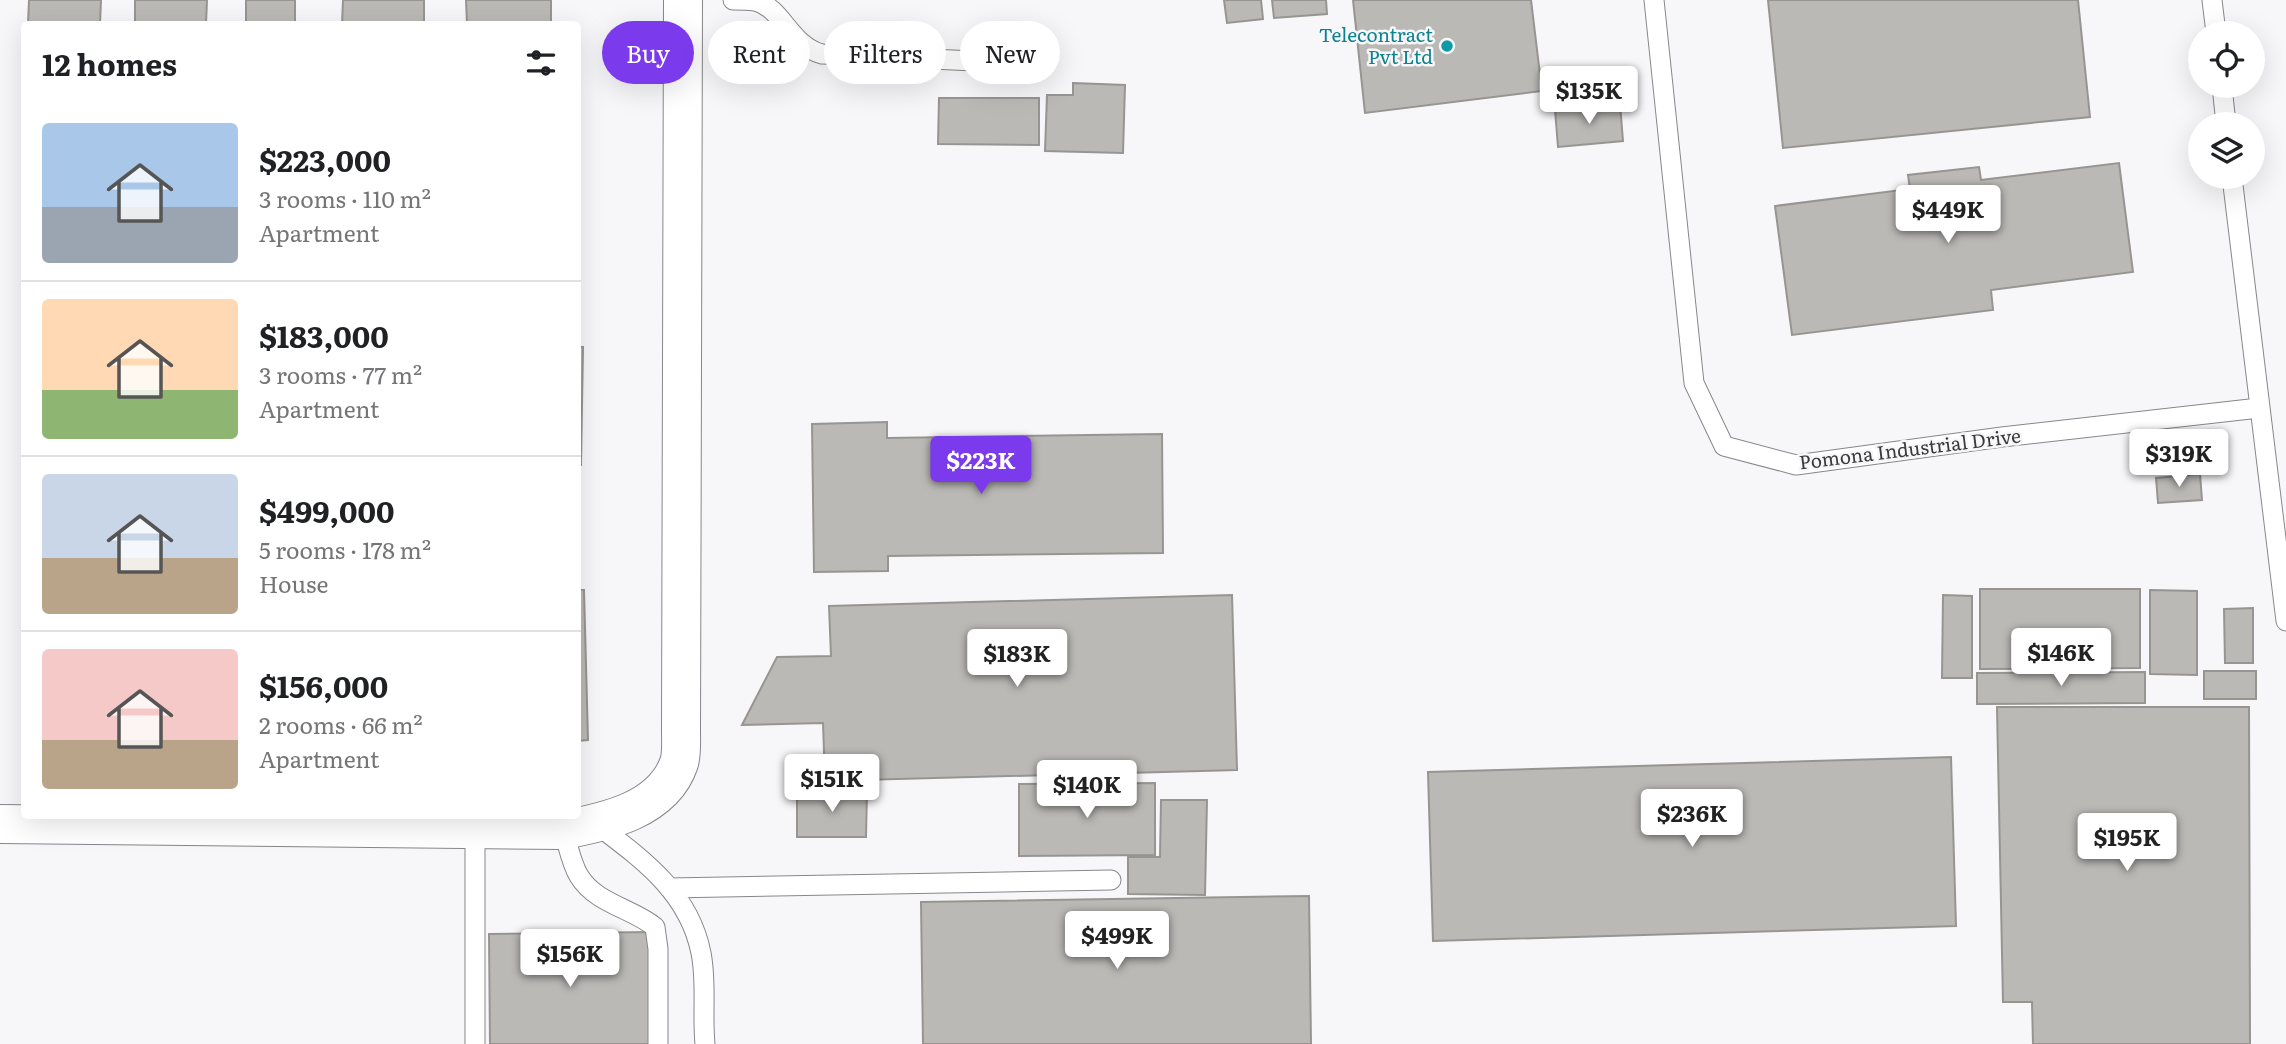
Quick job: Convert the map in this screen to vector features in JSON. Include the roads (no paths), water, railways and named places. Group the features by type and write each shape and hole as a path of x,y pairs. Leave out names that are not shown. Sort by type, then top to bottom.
{"street":[{"path":"0,824 475,829 579,827 614,820 659,794 680,762 683,0"}],"lane":[{"path":"733,0 756,1 771,10 796,40 811,51 822,54 960,60"},
{"name":"Pomona Industrial Drive","path":"1654,0 1695,383 1724,446 1796,465 2002,437 2259,408"},
{"path":"2212,0 2215,21"},
{"path":"2233,189 2286,621"},
{"path":"659,1044 659,949 655,927 644,917 598,895 579,876 579,827 655,870 688,910 701,954 705,1044"},
{"path":"475,829 475,1044"},
{"path":"669,888 1111,880"}],"place":[{"name":"Telecontract Pvt Ltd","path":"1447,46"}]}
